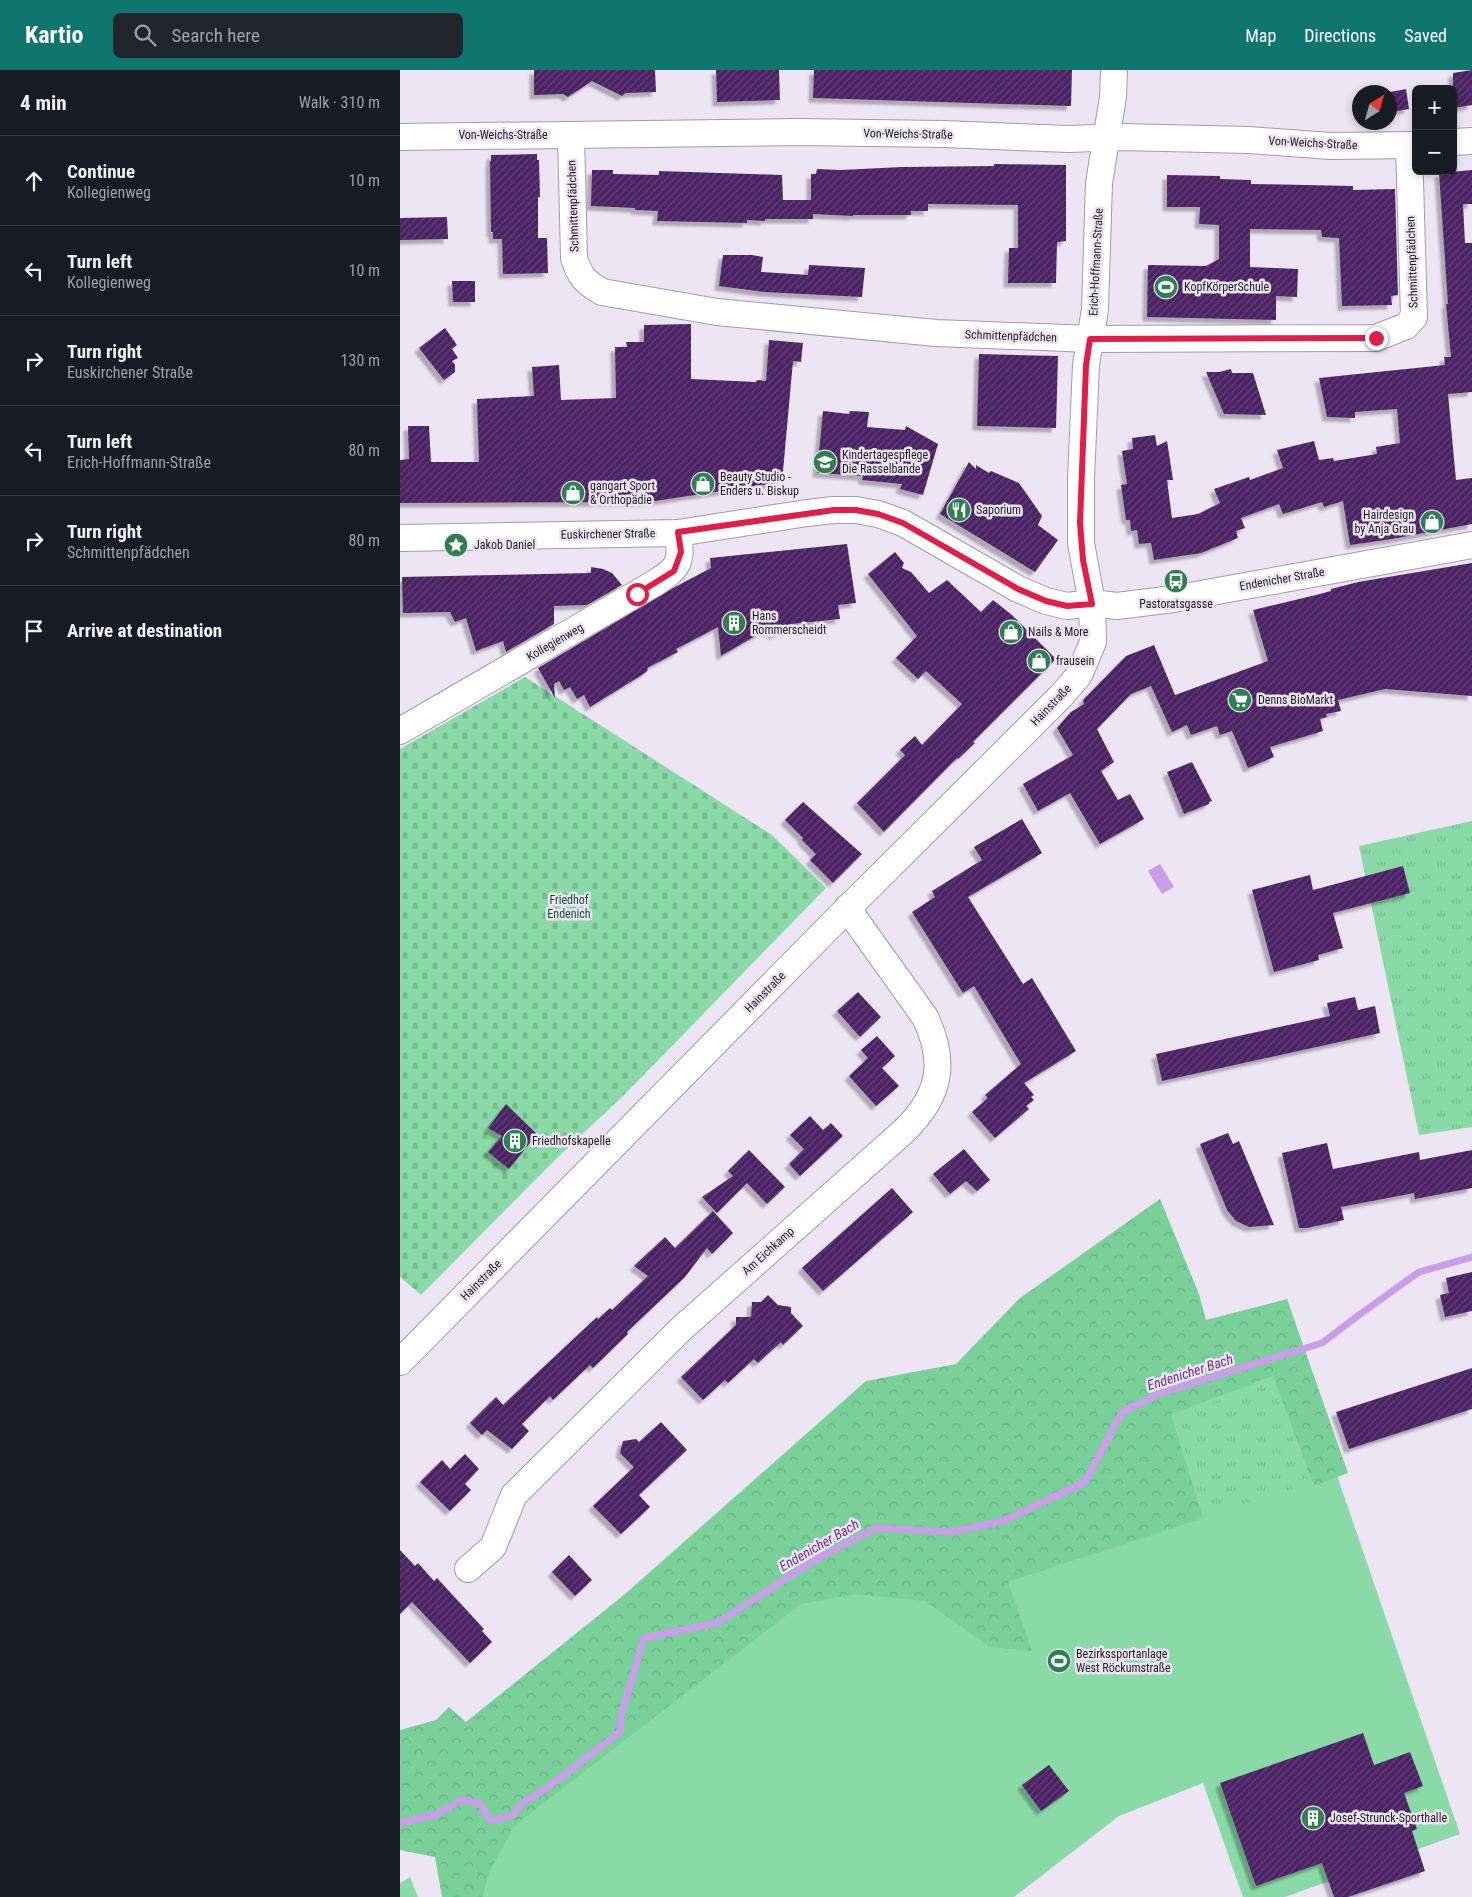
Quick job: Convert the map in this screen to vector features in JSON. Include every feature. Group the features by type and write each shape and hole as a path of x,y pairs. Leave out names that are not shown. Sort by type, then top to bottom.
{"street":[{"name":"Erich-Hoffmann-Straße","path":"1092,604 1083,560 1080,523 1086,365 1095,309 1099,183 1113,97 1114,70"},
{"name":"Von-Weichs-Straße","path":"400,137 798,132 944,134 1069,139 1106,136 1249,140 1330,146 1412,146"},
{"name":"Schmittenpfädchen","path":"571,135 574,258 580,275 590,285 602,292 717,312 825,324 936,333 1090,339 1376,338 1406,326 1414,317 1412,175"},
{"path":"1457,142 1472,141"},
{"name":"Euskirchener Straße","path":"400,538 678,532 834,510 856,510 878,514 903,523 1018,589 1046,601 1067,606 1092,604"},
{"name":"Kollegienweg","path":"400,731 655,584 674,571 681,552 678,532"},
{"name":"Endenicher Straße","path":"1092,604 1117,606 1181,598 1472,545"},
{"name":"Hainstraße","path":"400,1362 847,908 924,834 1061,696 1079,675 1093,642 1092,604"},
{"name":"Am Eichkamp","path":"468,1569 493,1547 514,1494 680,1330 904,1131 922,1112 930,1096 937,1072 938,1064 934,1037 925,1017 847,908"}],"green space":[{"name":"Friedhof Endenich","path":"525,677 772,835 826,888 625,1094 560,1155 421,1295 400,1277 400,749"},
{"path":"1472,821 1472,1127 1419,1135 1359,846"},
{"path":"1160,1199 1199,1294 1206,1320 1287,1299 1348,1473 1314,1486 1273,1376 1171,1414 1203,1518 1008,1582 1032,1651 990,1647 925,1601 855,1594 801,1604 514,1826 490,1871 482,1897 442,1897 435,1857 400,1850 400,1730 436,1720 449,1707 466,1722 625,1594 866,1381 956,1364 1020,1298"},
{"name":"Bezirkssportanlage West Röckumstraße","path":"1296,1356 1460,1834 1285,1897 1243,1897 1203,1783 1119,1816 1014,1897 474,1897 466,1862 871,1539"},
{"path":"1272,1382 1309,1483 1206,1516 1173,1416"},
{"path":"410,1877 418,1897 400,1897 400,1883"}],"shaded area":[{"path":"1160,864 1174,887 1162,894 1148,871"}],"building":[{"path":"534,70 655,70 656,92 626,93 622,96 592,81 568,97 563,94 534,95"},
{"path":"716,70 779,70 780,100 717,102"},
{"path":"814,70 1072,70 1071,106 813,98"},
{"path":"1472,70 1472,105 1457,107 1457,85 1453,85 1453,73"},
{"path":"1406,89 1409,109 1397,111 1397,91"},
{"path":"537,154 537,160 539,160 540,197 538,197 538,238 547,238 548,273 503,274 502,239 493,239 493,232 491,232 491,155"},
{"path":"994,164 1066,165 1066,241 1057,242 1056,283 1008,283 1009,248 1018,248 1018,205 928,204 928,211 911,211 911,215 853,216 813,214 813,219 747,220 747,223 657,221 658,211 591,206 592,170 613,170 613,174 659,175 659,171 782,175 783,200 811,200 811,174 816,174 817,169 994,166"},
{"path":"1472,170 1472,204 1463,204 1465,243 1472,243 1472,392 1448,394 1456,480 1472,478 1472,524 1350,545 1343,501 1324,507 1322,502 1283,514 1279,504 1241,518 1245,528 1236,531 1238,538 1201,553 1154,560 1151,543 1139,544 1137,530 1131,531 1130,520 1126,520 1121,485 1127,484 1122,451 1133,449 1132,438 1155,435 1157,446 1167,441 1173,480 1167,480 1172,518 1198,514 1220,503 1214,489 1249,477 1250,480 1283,468 1277,450 1314,441 1319,460 1333,458 1334,461 1377,454 1376,447 1400,443 1397,409 1355,412 1355,418 1327,417 1319,378 1445,365 1444,357 1451,357 1446,304 1448,304 1439,175 1457,175 1457,171"},
{"path":"1167,175 1220,176 1220,179 1251,180 1251,184 1353,186 1353,190 1395,189 1398,295 1391,296 1392,305 1342,306 1339,238 1322,237 1321,230 1250,229 1250,267 1298,269 1297,297 1276,296 1276,320 1147,317 1148,265 1206,266 1219,259 1219,225 1199,224 1200,207 1167,207"},
{"path":"447,217 448,239 400,240 400,218"},
{"path":"723,255 763,257 761,272 808,275 809,265 865,268 862,297 764,292 719,286"},
{"path":"452,281 475,281 475,302 453,302"},
{"path":"691,324 691,379 766,381 769,340 803,343 801,362 793,361 782,482 648,502 400,503 400,460 409,459 408,426 429,426 431,462 479,462 477,399 534,396 532,367 559,365 561,400 616,398 615,347 627,347 626,342 644,342 644,325"},
{"path":"445,328 457,345 452,349 458,358 452,361 455,365 455,372 444,380 419,348"},
{"path":"979,354 1058,356 1056,428 977,426"},
{"path":"1231,369 1232,373 1253,373 1266,415 1224,414 1206,372 1219,372"},
{"path":"823,411 849,414 850,411 869,412 867,427 905,430 906,426 938,444 923,495 900,489 902,484 862,480 863,476 817,473"},
{"path":"969,462 976,469 976,465 989,473 991,471 1019,483 1042,516 1038,525 1058,540 1035,572 940,514"},
{"path":"847,544 856,603 838,605 840,619 791,624 773,636 772,626 721,656 718,627 676,649 678,652 647,668 648,670 645,673 590,707 584,695 577,699 570,687 564,690 559,681 554,684 555,698 538,668 675,587 711,568 710,558"},
{"path":"895,552 904,563 902,568 911,572 929,593 947,580 981,612 993,600 1012,615 1056,659 973,742 975,743 957,758 884,832 857,803 905,755 900,750 915,736 922,745 962,704 926,671 918,679 896,658 917,636 868,574"},
{"path":"1472,563 1472,696 1385,689 1338,700 1341,711 1326,714 1327,717 1320,719 1323,731 1270,747 1274,757 1248,768 1232,731 1220,735 1217,726 1191,735 1187,725 1172,732 1151,686 1131,694 1097,729 1114,762 1101,771 1118,800 1130,794 1144,819 1100,844 1070,793 1038,811 1023,784 1073,755 1057,728 1071,712 1084,704 1083,700 1126,656 1154,645 1175,695 1268,661 1253,610 1331,591 1331,589 1358,582"},
{"path":"591,567 612,573 622,585 587,605 554,606 554,624 506,652 503,641 476,651 466,618 455,622 450,612 403,613 402,577 591,573"},
{"path":"1192,762 1212,801 1184,814 1167,772"},
{"path":"803,802 862,854 833,883 810,860 816,854 785,820"},
{"path":"1022,819 1042,853 968,897 1023,984 1032,978 1076,1051 1024,1083 1034,1095 1031,1097 1034,1100 1026,1106 1029,1109 995,1138 972,1112 988,1098 985,1095 1021,1064 974,986 963,993 912,912 935,897 932,891 982,860 974,847"},
{"path":"1403,866 1410,893 1333,913 1343,948 1318,955 1319,960 1274,972 1252,890 1310,875 1313,890"},
{"path":"858,992 881,1017 860,1037 837,1011"},
{"path":"1355,997 1358,1010 1375,1006 1380,1033 1162,1081 1156,1054 1330,1016 1327,1003"},
{"path":"877,1036 895,1056 882,1068 899,1086 876,1106 849,1076 868,1058 861,1050"},
{"name":"Friedhofskapelle","path":"506,1104 537,1134 509,1169 488,1152 502,1136 488,1128"},
{"path":"810,1116 823,1130 831,1123 843,1136 800,1176 789,1164 804,1149 790,1135"},
{"path":"1228,1133 1233,1144 1239,1141 1274,1225 1249,1227 1236,1221 1227,1210 1200,1144"},
{"path":"1327,1143 1333,1169 1419,1152 1420,1160 1472,1150 1472,1188 1415,1199 1414,1193 1341,1207 1344,1220 1299,1228 1282,1153"},
{"path":"964,1149 990,1180 977,1191 966,1181 950,1194 933,1174"},
{"path":"749,1150 785,1187 767,1204 747,1183 717,1213 702,1197 733,1176 728,1171"},
{"path":"892,1188 913,1212 823,1291 802,1268"},
{"path":"713,1211 733,1233 712,1254 707,1248 685,1277 627,1332 628,1334 593,1368 590,1365 553,1400 550,1396 522,1424 529,1431 512,1449 487,1430 482,1435 470,1423 496,1397 503,1405 597,1317 598,1319 610,1308 612,1310 648,1276 634,1266 665,1237 675,1248"},
{"path":"1472,1272 1472,1311 1445,1317 1440,1295 1449,1293 1446,1278"},
{"path":"768,1295 778,1305 791,1307 791,1313 803,1326 783,1345 781,1342 758,1363 754,1359 728,1383 725,1380 703,1400 681,1377 736,1325 736,1317 751,1317 752,1302 761,1302"},
{"path":"1472,1368 1472,1409 1349,1449 1336,1412"},
{"path":"661,1422 687,1450 639,1495 650,1507 621,1534 593,1506 634,1467 620,1453 623,1441 636,1439 639,1442"},
{"path":"465,1454 479,1469 465,1484 471,1490 450,1511 420,1482 442,1460 450,1469"},
{"path":"400,1550 415,1566 418,1563 434,1581 437,1578 484,1629 482,1631 492,1642 470,1663 412,1602 400,1614"},
{"path":"569,1555 592,1580 575,1596 552,1572"},
{"name":"Josef-Strunck-Sporthalle","path":"1363,1733 1374,1765 1410,1752 1423,1786 1404,1793 1417,1829 1412,1831 1425,1871 1348,1897 1334,1897 1322,1863 1256,1886 1220,1783"},
{"path":"1049,1765 1069,1791 1041,1811 1022,1785"}],"waterway":[{"name":"Endenicher Bach","path":"400,1823 438,1814 461,1800 479,1803 491,1821 513,1815 521,1804 547,1788 620,1732 621,1716 644,1638 717,1623 812,1562 875,1528 951,1532 1003,1521 1085,1482 1122,1412 1161,1393 1322,1343 1419,1272 1472,1257"}],"place":[{"name":"KopfKörperSchule","path":"1166,287"},
{"name":"Kindertagespflege Die Rasselbande","path":"825,462"},
{"name":"Beauty Studio - Enders u. Biskup","path":"703,484"},
{"name":"gangart Sport & Orthopädie","path":"573,493"},
{"name":"Saporium","path":"959,510"},
{"name":"Hairdesign by Anja Grau","path":"1432,522"},
{"name":"Jakob Daniel","path":"456,545"},
{"name":"Pastoratsgasse","path":"1176,581"},
{"name":"Hans Rommerscheidt","path":"734,623"},
{"name":"Nails & More","path":"1011,632"},
{"name":"frausein","path":"1039,661"},
{"name":"Denns BioMarkt","path":"1240,700"},
{"name":"Friedhofskapelle","path":"515,1141"},
{"name":"Bezirkssportanlage West Röckumstraße","path":"1059,1661"},
{"name":"Josef-Strunck-Sporthalle","path":"1313,1818"}],"route":[{"path":"637,594 674,571 681,552 678,532 807,513 856,510 878,514 903,523 1018,589 1046,601 1067,606 1092,604 1083,560 1080,523 1086,365 1090,339 1376,338"}]}
